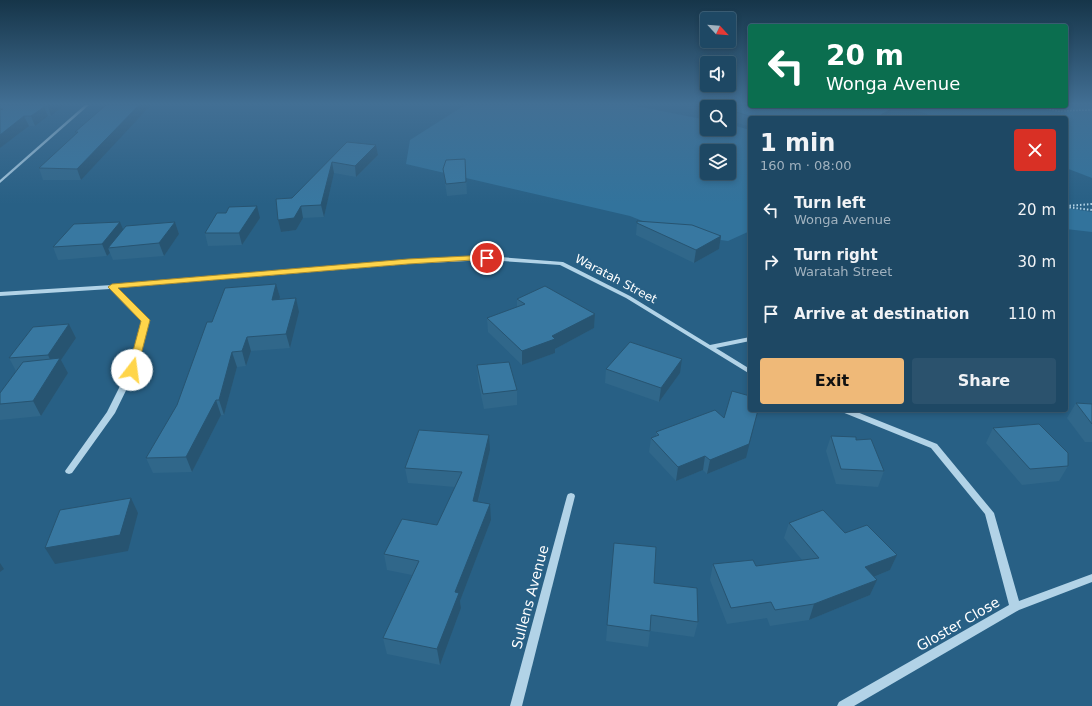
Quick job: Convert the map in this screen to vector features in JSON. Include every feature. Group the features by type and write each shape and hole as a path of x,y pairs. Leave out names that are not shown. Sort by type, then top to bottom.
{"street":[{"path":"0,182 50,138"},
{"name":"Waratah Street","path":"0,294 112,287 408,262 487,258 561,263 628,297 748,371"},
{"path":"69,471 111,413 132,370 145,320 112,287"},
{"path":"710,347 748,339"},
{"path":"850,412 934,446 989,513 1015,607"},
{"name":"Sullens Avenue","path":"516,706 572,496"},
{"name":"Gloster Close","path":"843,706 1015,607 1092,578"}],"path":[{"path":"1068,207 1092,204"},
{"path":"1068,207 1092,210"}],"shaded area":[{"path":"413,138 748,138 748,232 728,241 675,234 630,216 406,164 410,140"},
{"path":"1068,138 1092,138 1092,178 1068,169"},
{"path":"1068,208 1092,212 1092,232 1068,229"}],"building":[{"path":"72,138 107,138 77,169 39,168"},
{"path":"347,142 376,145 355,166 332,162 321,205 301,206 294,218 278,220 276,199 292,198"},
{"path":"465,159 466,182 446,184 443,169 446,160"},
{"path":"257,206 239,233 205,233 217,213 226,213 229,207"},
{"path":"637,221 692,225 721,236 696,250 637,223"},
{"path":"120,222 102,244 53,247 74,224"},
{"path":"175,222 159,243 108,248 126,226"},
{"path":"276,284 272,300 296,298 286,334 247,337 242,351 232,352 219,400 216,400 186,457 146,458 177,405 207,322 212,322 225,288"},
{"path":"545,286 595,314 552,336 555,339 522,351 487,318 525,304 517,299"},
{"path":"69,324 48,355 9,358 33,327"},
{"path":"630,342 682,359 661,388 606,369"},
{"path":"60,358 33,401 0,404 0,393 23,362"},
{"path":"509,362 517,390 483,394 477,365"},
{"path":"732,391 748,395 748,412 757,412 749,444 710,460 705,456 678,467 651,438 659,435 656,432 715,410 724,418"},
{"path":"1076,403 1092,404 1092,424"},
{"path":"1039,424 1068,453 1068,466 1030,469 993,428"},
{"path":"419,430 489,435 473,501 490,504 455,592 459,593 437,649 383,638 419,561 384,554 402,519 437,525 462,472 405,468"},
{"path":"831,436 856,437 856,440 871,439 884,471 841,469"},
{"path":"131,498 120,535 45,548 60,510"},
{"path":"823,510 845,533 867,525 897,555 865,567 877,580 814,604 775,610 771,602 731,608 713,564 753,560 756,566 819,558 789,523"},
{"path":"614,543 656,547 654,583 697,588 698,622 651,615 650,631 607,625"}],"route":[{"path":"132,370 145,320 112,287 408,262 487,258"}]}
